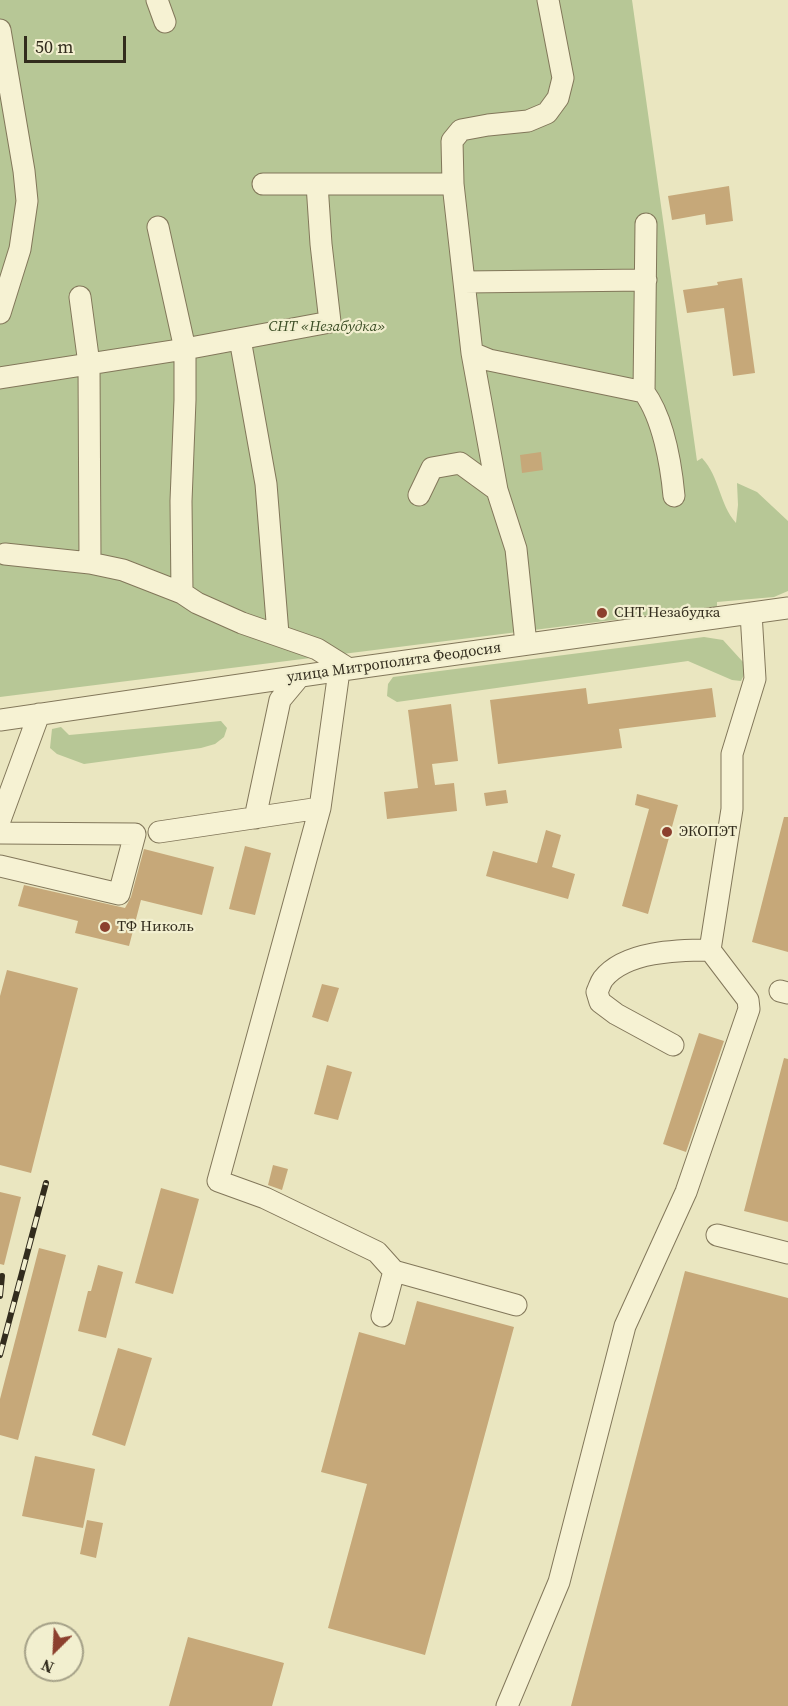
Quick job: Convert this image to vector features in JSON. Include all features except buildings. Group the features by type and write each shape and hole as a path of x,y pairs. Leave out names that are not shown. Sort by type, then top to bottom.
{"street":[{"path":"157,0 165,22"},
{"path":"526,644 516,549 497,490 472,353 453,184 452,141 461,130 528,121 547,113 558,98 563,78 548,0"},
{"path":"0,30 27,201 20,249 0,313"},
{"path":"263,184 453,184"},
{"path":"0,378 185,349 330,322 317,184"},
{"path":"646,224 644,392 652,404 664,442 672,474 674,496"},
{"path":"158,226 185,349 181,501 182,593"},
{"path":"464,282 646,280"},
{"path":"80,297 89,364 90,563"},
{"path":"240,339 266,484 278,634"},
{"path":"472,353 489,360 644,392"},
{"path":"418,495 432,468 460,463 497,490"},
{"path":"5,554 90,563 123,570 182,593 196,603 242,623 317,649 344,670 320,808 218,1181 265,1198 376,1252 394,1271 516,1305"},
{"name":"улица Митрополита Феодосия","path":"0,720 788,608"},
{"path":"507,1706 559,1582 625,1326 686,1192 749,1009 748,1000 710,950 732,809 732,754 754,679 751,613"},
{"path":"255,818 280,700 300,676"},
{"path":"0,819 39,714"},
{"path":"159,832 320,808"},
{"path":"0,833 135,834 120,894 0,866"},
{"path":"673,1045 616,1014 600,1002 597,992 603,979 621,965 649,955 676,950 710,950"},
{"path":"717,1235 788,1253"},
{"path":"382,1316 394,1271"}],"green space":[{"name":"СНТ «Незабудка»","path":"0,0 632,0 697,461 702,458 708,465 726,508 736,523 737,483 757,492 788,521 788,591 774,597 717,602 717,607 0,697"},
{"path":"704,637 723,640 743,662 745,673 741,681 732,680 688,661 397,702 387,696 388,684 393,677"},
{"path":"221,721 227,728 224,737 215,744 201,748 84,764 57,754 50,748 52,729 61,727 69,735"}],"railway":[{"path":"0,1355 46,1183"},
{"path":"0,1296 2,1276"}],"place":[{"name":"СНТ Незабудка","path":"602,613"},
{"name":"ЭКОПЭТ","path":"667,832"},
{"name":"ТФ Николь","path":"105,927"}]}
